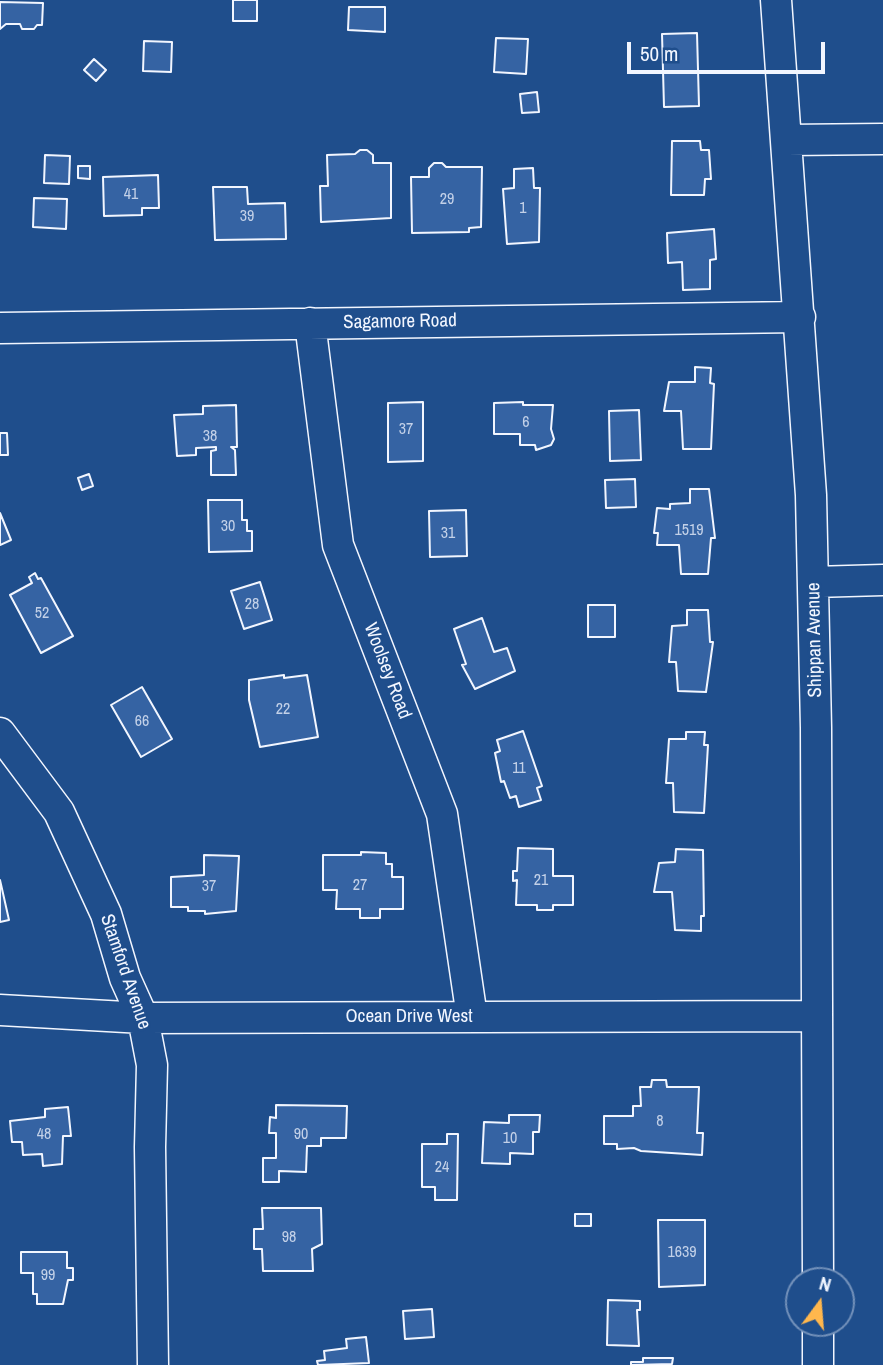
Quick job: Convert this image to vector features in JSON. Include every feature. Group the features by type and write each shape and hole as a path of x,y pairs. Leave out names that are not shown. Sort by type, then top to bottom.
{"street":[{"name":"Shippan Avenue","path":"776,0 800,317 814,582 818,1267"},
{"path":"786,140 883,139"},
{"name":"Sagamore Road","path":"0,328 800,317"},
{"name":"Woolsey Road","path":"310,323 338,545 442,814 472,1017"},
{"path":"814,582 883,580"},
{"name":"Stamford Avenue","path":"0,733 59,812 106,914 125,978 143,1018 152,1065 150,1175 153,1365"},
{"name":"Ocean Drive West","path":"0,1010 143,1018 817,1016"},
{"path":"818,1337 818,1365"}],"building":[{"path":"233,0 257,0 257,21 233,21"},
{"path":"0,2 43,3 42,25 37,25 34,29 22,29 20,24 6,24 0,29"},
{"path":"349,7 385,7 385,32 348,30"},
{"path":"697,33 699,106 664,107 662,34"},
{"path":"496,38 528,39 526,74 494,72"},
{"path":"144,41 172,42 171,72 143,71"},
{"path":"94,59 106,70 96,81 84,70"},
{"path":"537,92 539,112 522,113 520,94"},
{"path":"672,141 700,141 701,150 709,150 711,179 705,179 704,195 671,195"},
{"path":"360,150 367,150 373,155 373,163 391,163 391,218 321,222 320,186 328,186 327,155 355,154"},
{"path":"45,155 70,156 69,184 44,183"},
{"path":"434,163 442,163 446,167 482,167 481,227 469,228 469,232 412,233 411,177 429,177 429,168"},
{"path":"78,166 90,166 90,179 78,178"},
{"path":"533,168 534,188 540,188 539,242 507,244 503,189 514,188 514,169"},
{"path":"158,175 159,208 142,208 142,215 104,216 103,177"},
{"path":"213,187 247,187 248,204 285,203 286,239 215,240"},
{"path":"34,198 67,199 66,229 33,227"},
{"path":"714,229 716,259 710,260 710,289 683,290 682,262 668,263 667,233"},
{"path":"695,367 711,368 710,383 714,384 711,449 683,449 681,411 664,411 669,382 695,382"},
{"path":"423,402 423,461 388,462 388,403"},
{"path":"523,402 523,405 553,405 551,429 554,439 551,445 536,450 535,445 520,445 520,434 494,434 494,403"},
{"path":"236,405 237,447 231,447 235,450 236,475 211,475 211,451 216,450 216,447 196,448 196,455 177,456 174,415 203,414 203,406"},
{"path":"639,410 641,460 610,461 609,411"},
{"path":"0,433 7,433 8,455 0,455"},
{"path":"89,474 93,486 82,490 78,478"},
{"path":"635,479 636,507 606,508 605,480"},
{"path":"690,489 709,489 715,538 711,538 708,574 681,574 679,545 657,545 658,533 654,533 657,508 670,509 670,504 690,503"},
{"path":"208,500 242,500 242,520 247,520 247,531 252,531 252,551 209,552"},
{"path":"466,510 467,556 430,557 429,511"},
{"path":"0,513 11,540 0,545"},
{"path":"35,573 38,579 41,578 73,636 41,653 10,595 32,583 29,577"},
{"path":"260,582 272,620 244,629 231,591"},
{"path":"588,605 615,605 615,637 588,637"},
{"path":"687,610 708,610 710,642 713,642 706,692 678,691 676,662 669,662 672,626 687,625"},
{"path":"482,618 494,652 507,648 515,671 475,689 462,665 466,664 454,629"},
{"path":"284,675 284,678 307,675 318,737 260,747 249,700 249,680"},
{"path":"142,687 172,739 141,757 111,705"},
{"path":"523,731 542,786 537,788 541,800 519,807 516,796 510,798 504,781 501,782 495,753 500,751 497,740"},
{"path":"686,732 705,732 704,745 708,745 704,813 674,812 673,783 666,783 669,739 686,739"},
{"path":"518,848 553,849 553,876 573,876 573,905 553,905 553,910 537,910 537,905 516,905 517,880 513,881 513,871 517,871"},
{"path":"676,849 703,850 704,916 701,916 701,931 675,930 672,892 654,892 659,863 675,862"},
{"path":"361,852 386,853 386,864 392,864 392,877 403,877 403,909 380,909 380,918 360,918 360,909 336,909 337,890 323,890 323,855 361,855"},
{"path":"204,855 239,856 236,911 205,914 205,911 188,911 188,907 171,907 171,877 204,875"},
{"path":"0,880 9,920 0,922"},
{"path":"652,1080 666,1080 667,1087 699,1087 697,1133 703,1133 702,1155 641,1151 634,1148 617,1149 617,1144 604,1144 604,1116 633,1116 633,1106 641,1106 640,1087 651,1087"},
{"path":"276,1105 347,1106 346,1138 321,1138 321,1146 307,1146 306,1172 279,1171 279,1182 263,1182 263,1158 276,1158 276,1133 269,1133 270,1117 276,1118"},
{"path":"68,1107 71,1136 63,1136 62,1164 43,1166 42,1154 23,1155 22,1142 12,1142 10,1121 45,1117 45,1109"},
{"path":"509,1115 540,1115 539,1132 533,1132 533,1154 510,1153 510,1164 482,1163 484,1122 509,1123"},
{"path":"447,1134 458,1134 457,1200 435,1200 435,1187 422,1187 422,1144 447,1144"},
{"path":"262,1208 321,1208 322,1244 312,1249 313,1271 263,1271 262,1249 254,1249 254,1229 263,1229"},
{"path":"575,1214 591,1214 591,1226 575,1226"},
{"path":"658,1220 705,1220 705,1285 659,1287"},
{"path":"21,1252 67,1252 67,1268 73,1268 73,1280 68,1280 63,1304 37,1304 37,1294 33,1294 33,1273 21,1273"},
{"path":"608,1300 640,1301 640,1310 637,1310 639,1346 607,1345"},
{"path":"432,1309 434,1337 405,1339 403,1311"},
{"path":"366,1337 369,1363 318,1365 317,1361 325,1360 324,1351 347,1348 346,1339"},
{"path":"643,1358 673,1358 672,1364 631,1365 631,1362 643,1362"}]}
